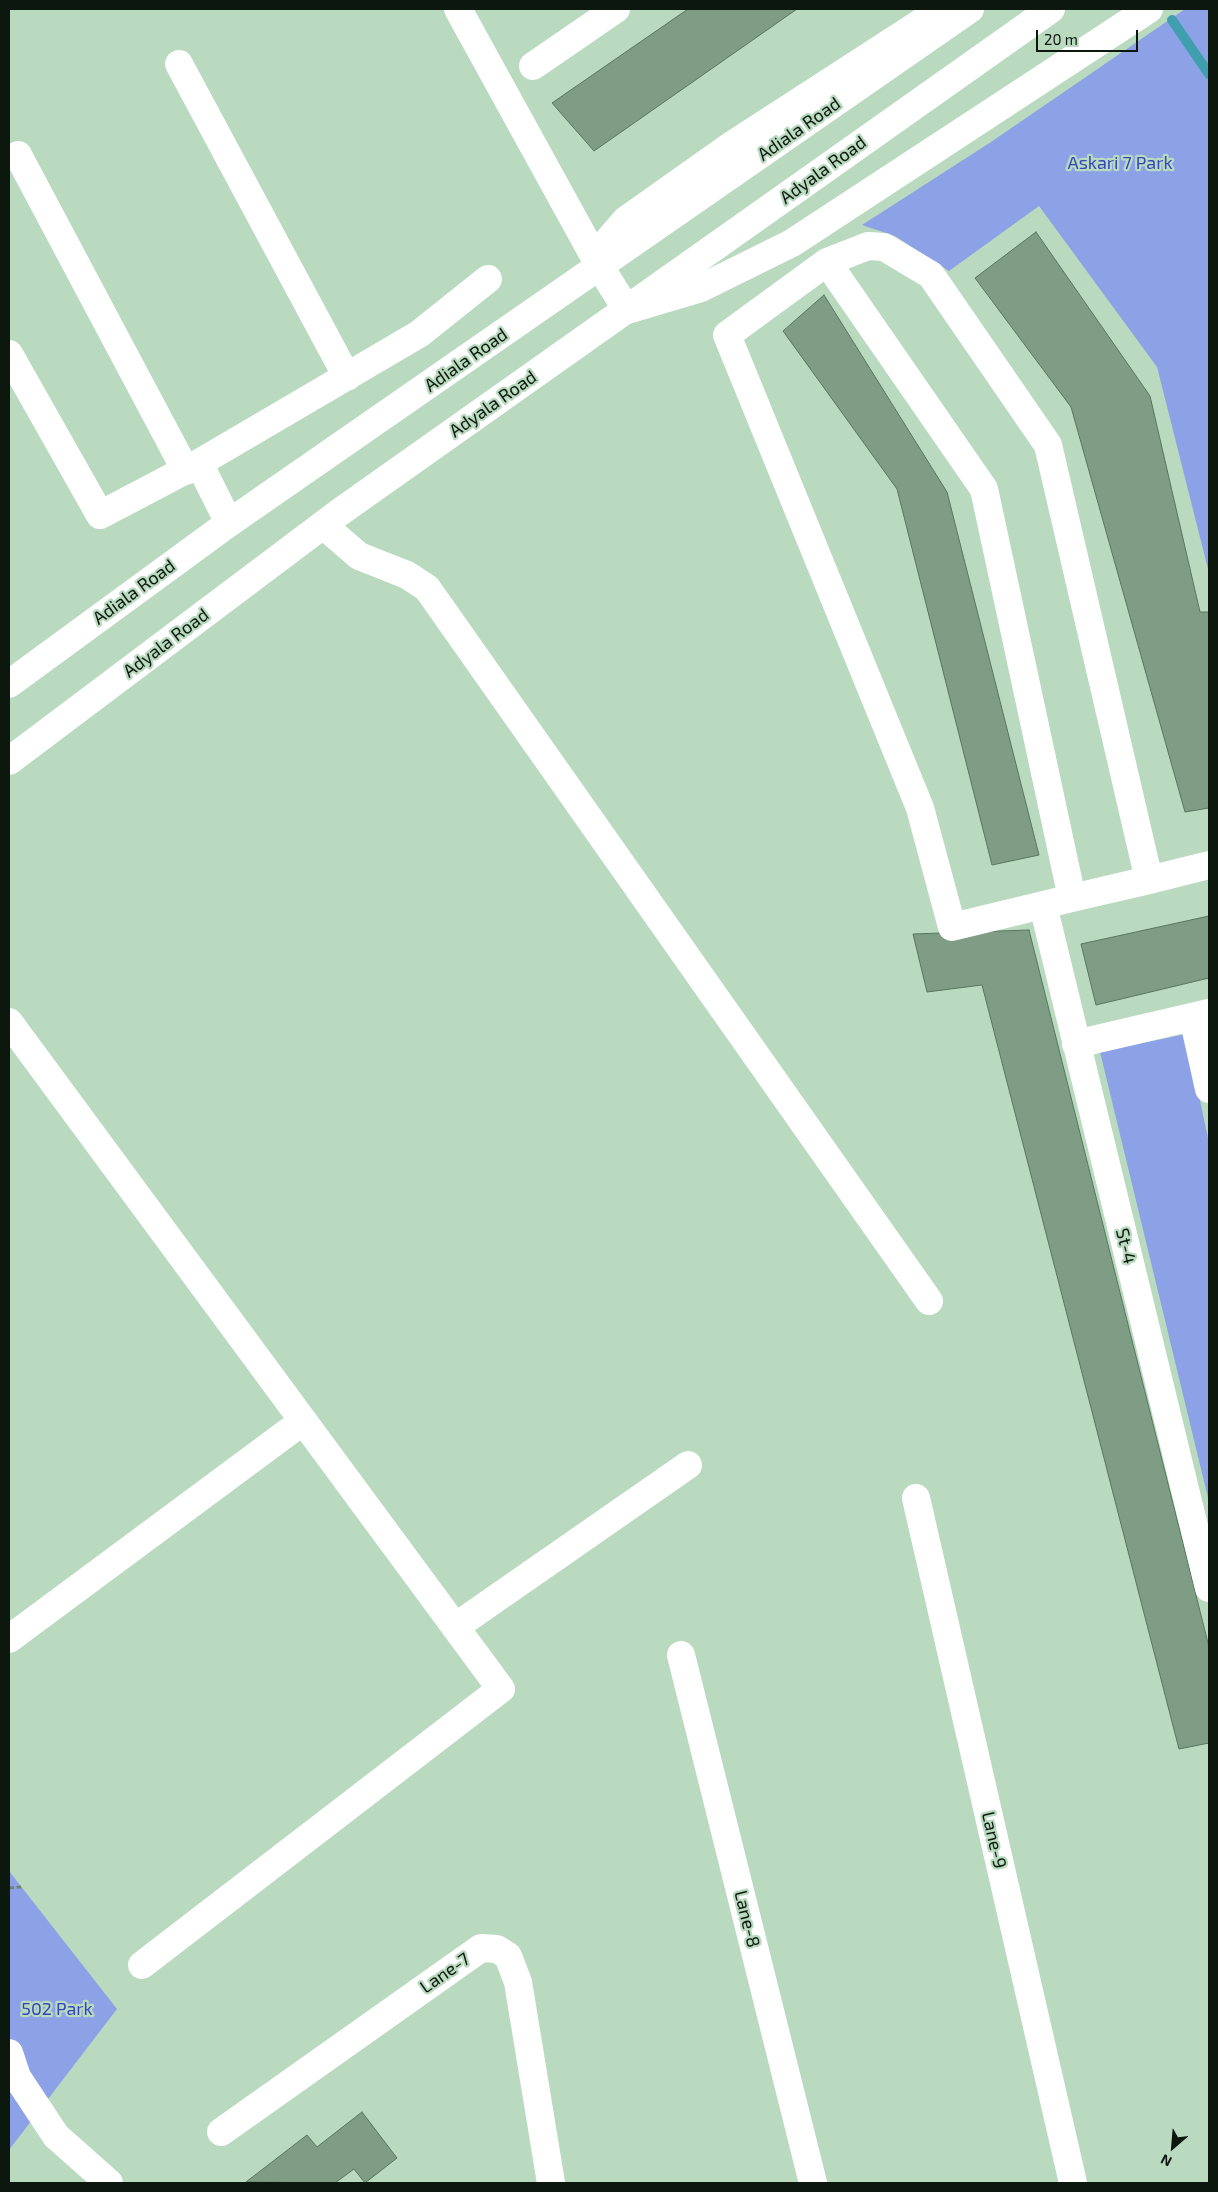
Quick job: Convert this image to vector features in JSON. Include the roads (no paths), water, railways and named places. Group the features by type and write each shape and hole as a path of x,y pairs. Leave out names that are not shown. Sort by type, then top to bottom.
{"street":[{"path":"458,9 600,267 626,310 701,288 792,243 1148,9"},
{"path":"533,66 614,9"},
{"path":"600,267 606,243 626,220 732,145 942,9"},
{"name":"Adiala Road","path":"9,684 230,523 970,9"},
{"name":"Adyala Road","path":"9,761 323,525 1051,9"},
{"path":"180,64 347,377"},
{"path":"18,154 192,467 230,523"},
{"path":"1149,880 1048,445 931,275 884,247 868,246 827,262 727,335 920,808 952,927 1149,880 1209,865"},
{"path":"827,262 984,489 1072,898"},
{"path":"9,354 100,515 192,467 419,334 488,279"},
{"path":"323,525 359,556 407,575 427,588 929,1301"},
{"name":"St-4","path":"1043,905 1209,1588"},
{"path":"1076,1044 1201,1015 1209,1089"},
{"path":"9,1022 501,1689 142,1965"},
{"path":"9,1639 304,1421"},
{"path":"455,1626 688,1465"},
{"name":"Lane-9","path":"916,1498 1073,2183"},
{"name":"Lane-8","path":"681,1655 814,2183"},
{"name":"Lane-7","path":"221,2132 481,1948 497,1949 508,1956 518,1982 551,2183"},
{"path":"9,2053 17,2077 56,2136 109,2183"}],"waterway":[{"path":"1172,20 1209,74"}],"park label":[{"name":"Askari 7 Park","path":"1120,163"},
{"name":"502 Park","path":"57,2009"}]}
